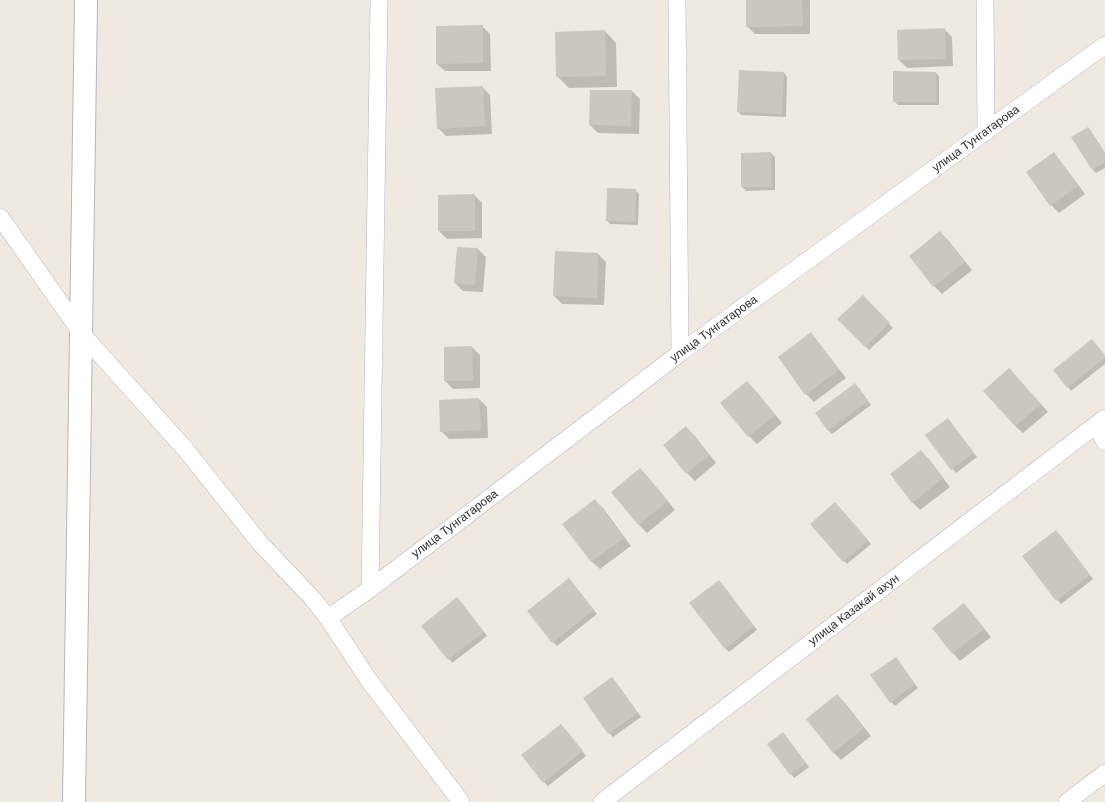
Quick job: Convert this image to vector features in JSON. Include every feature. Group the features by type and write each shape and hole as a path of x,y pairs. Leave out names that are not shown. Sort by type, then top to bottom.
{"street":[{"path":"74,802 86,0"},
{"path":"370,588 379,0"},
{"path":"677,0 680,353"},
{"path":"985,0 986,132"},
{"name":"улица Тунгатарова","path":"328,618 370,588 680,353 1105,46"},
{"path":"0,217 82,334 186,450 260,544 313,599 328,618 368,679 460,802"},
{"path":"1100,422 1105,442"},
{"name":"улица Казакай ахун","path":"602,802 1100,422"},
{"path":"1067,802 1105,774"}],"building":[{"path":"746,0 802,0 803,26 746,27"},
{"path":"483,25 483,63 436,64 436,26"},
{"path":"945,28 946,59 898,60 897,30"},
{"path":"605,30 606,76 556,77 555,32"},
{"path":"739,70 784,72 782,114 737,112"},
{"path":"893,71 936,72 936,102 893,102"},
{"path":"483,86 485,126 437,129 435,88"},
{"path":"590,90 632,90 631,126 589,125"},
{"path":"1088,127 1105,153 1105,162 1092,170 1071,137"},
{"path":"771,152 772,187 741,187 741,153"},
{"path":"1054,152 1078,186 1050,206 1026,172"},
{"path":"607,188 636,189 635,222 606,221"},
{"path":"475,194 475,231 438,231 438,195"},
{"path":"940,231 965,262 933,287 909,256"},
{"path":"457,247 478,248 475,285 454,283"},
{"path":"555,251 598,253 597,298 553,296"},
{"path":"863,295 890,323 865,347 837,319"},
{"path":"811,332 839,370 805,395 778,357"},
{"path":"1092,339 1105,355 1105,358 1067,388 1053,370"},
{"path":"472,346 473,381 444,381 444,347"},
{"path":"1009,368 1041,404 1015,426 983,391"},
{"path":"747,381 775,415 748,437 720,403"},
{"path":"855,383 868,401 828,431 815,413"},
{"path":"479,398 481,430 440,432 439,400"},
{"path":"948,418 974,453 951,470 925,435"},
{"path":"686,426 709,455 686,474 663,445"},
{"path":"921,450 943,478 912,503 890,474"},
{"path":"640,468 668,501 638,525 611,492"},
{"path":"595,499 624,538 591,562 562,524"},
{"path":"835,502 868,540 843,562 810,524"},
{"path":"1056,530 1090,575 1056,601 1022,556"},
{"path":"569,578 594,610 552,643 527,611"},
{"path":"719,580 754,626 725,649 689,603"},
{"path":"457,597 484,632 448,660 421,626"},
{"path":"964,603 984,629 952,654 932,628"},
{"path":"896,657 915,684 890,703 870,675"},
{"path":"612,677 638,713 608,734 583,698"},
{"path":"837,694 864,728 833,753 806,719"},
{"path":"561,724 583,751 543,783 521,755"},
{"path":"783,732 806,763 790,775 767,744"}]}
